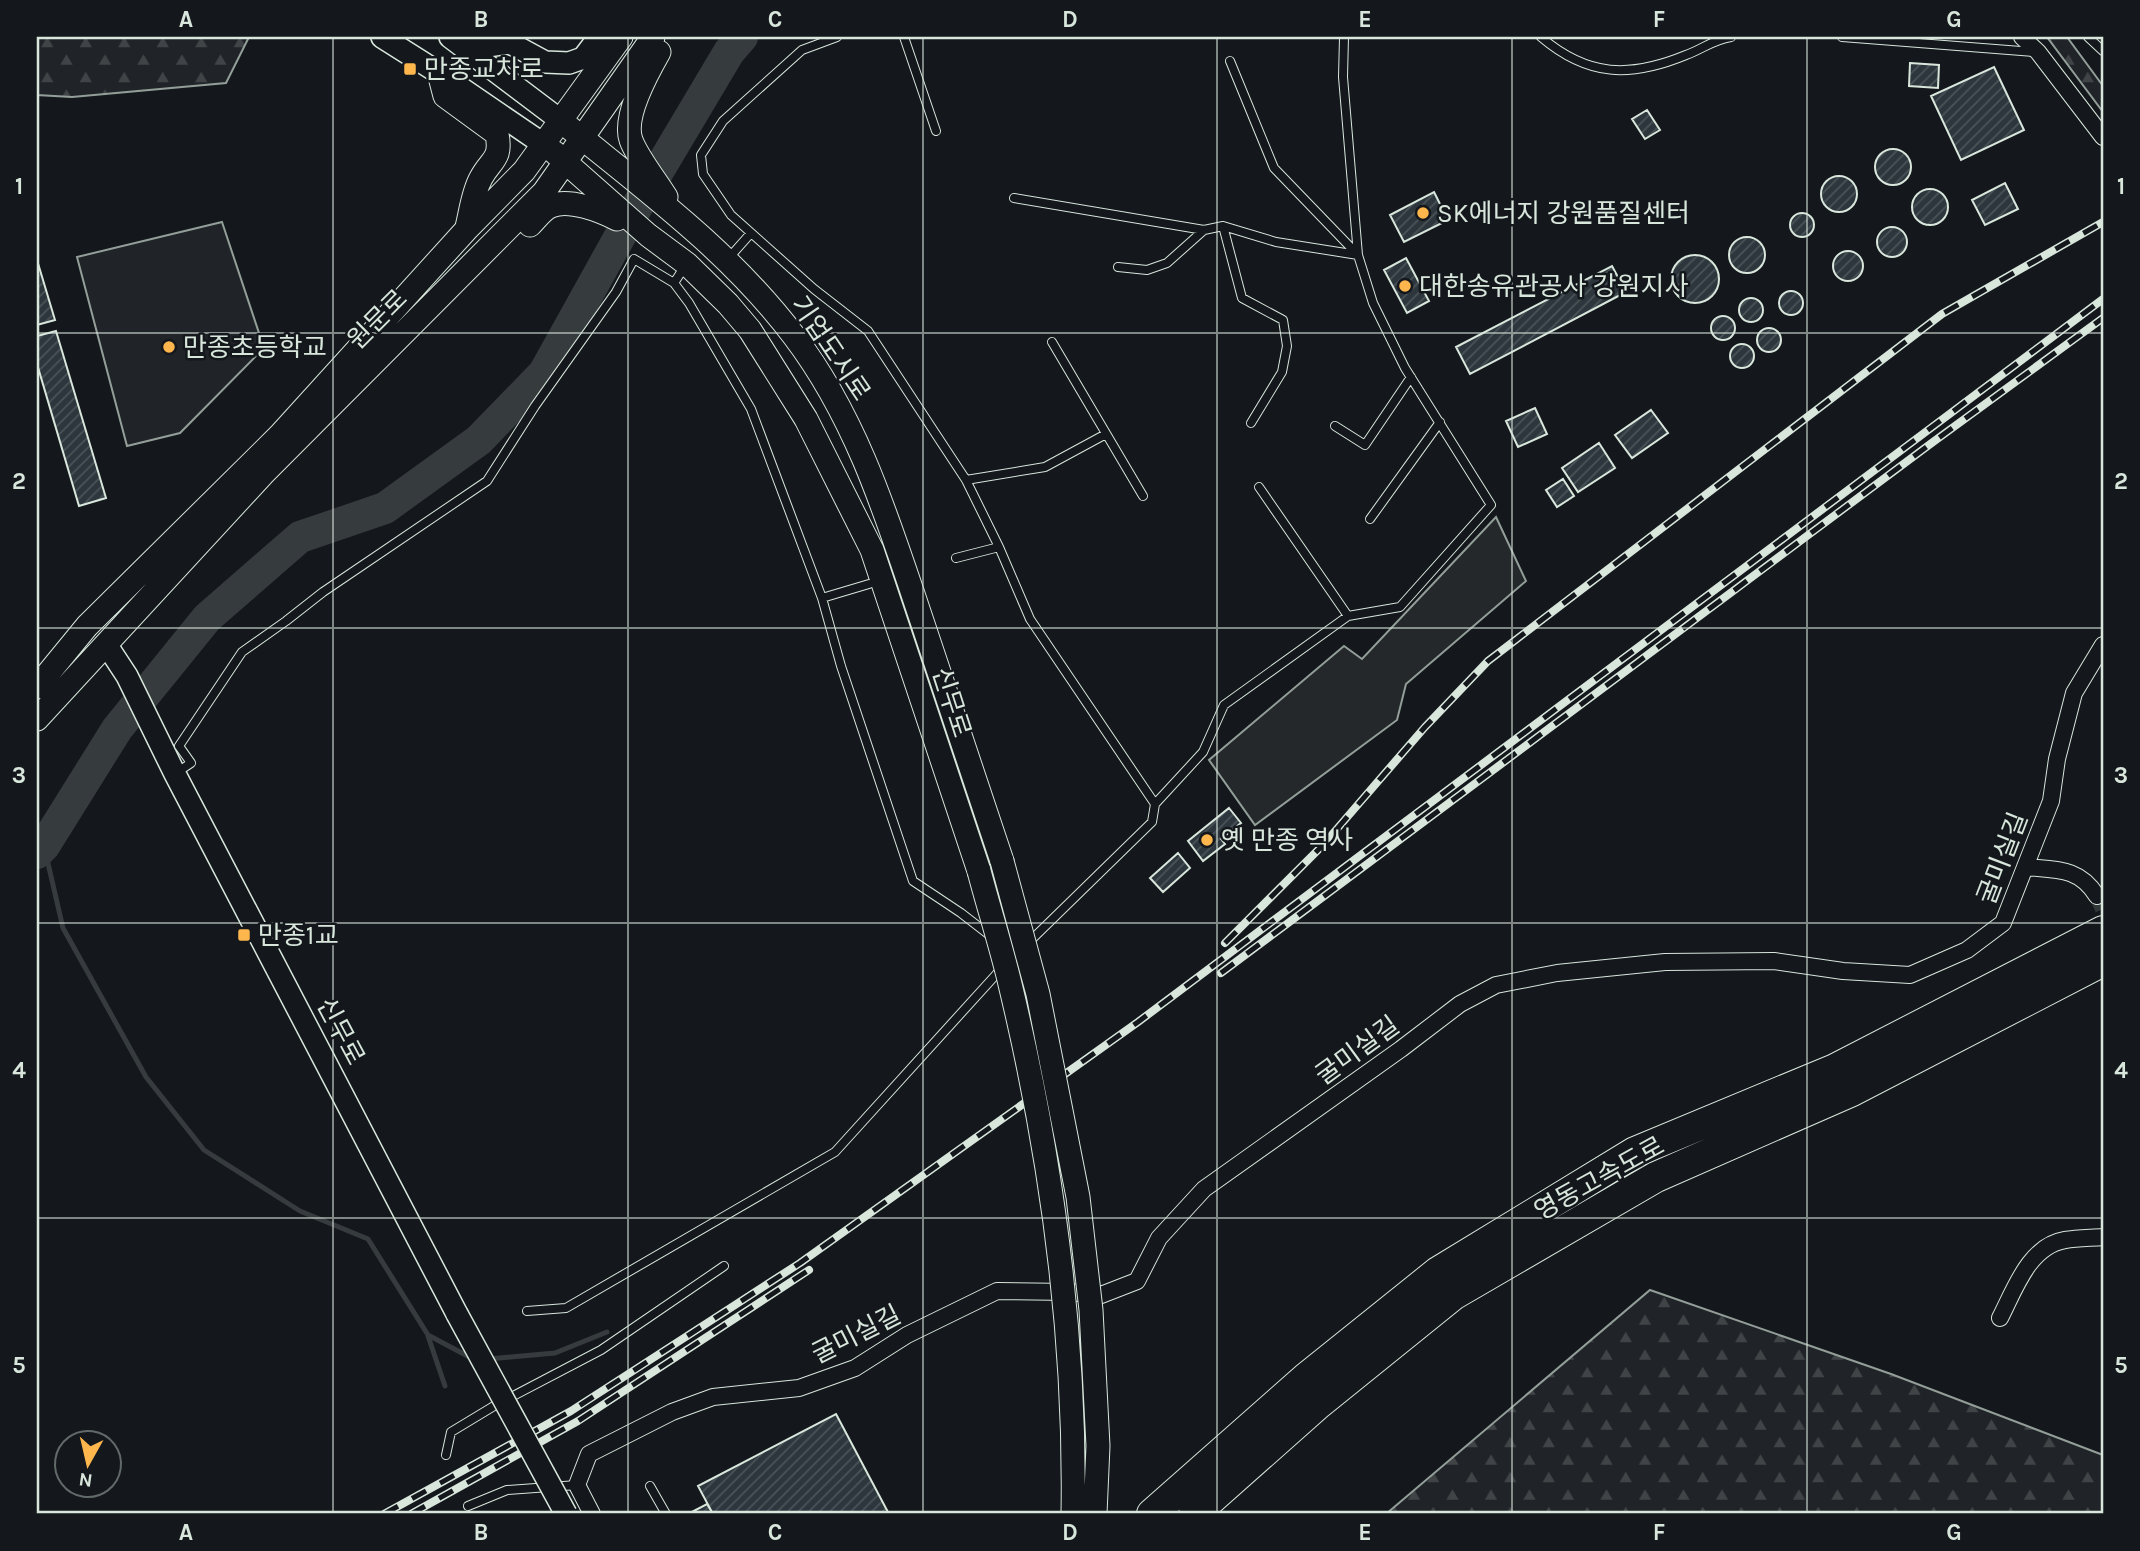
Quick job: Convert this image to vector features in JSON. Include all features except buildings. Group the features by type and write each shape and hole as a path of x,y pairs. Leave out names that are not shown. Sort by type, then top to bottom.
{"highway":[{"name":"영동고속도로","path":"1152,1514 1306,1378 1438,1272 1635,1152 1835,1069 2103,931"},
{"name":"영동고속도로","path":"1194,1514 1318,1404 1453,1295 1656,1177 1852,1091 2103,961"}],"main road":[{"name":"원문로","path":"37,687 87,626 280,435 466,230 524,171 621,37"},
{"name":"원문로","path":"37,719 263,474 544,192 566,162 592,146 653,37"},
{"path":"667,37 645,79 629,124 631,141 676,212"},
{"path":"439,73 445,96 497,134 500,147 496,159 481,178 466,230"},
{"path":"560,120 676,212"},
{"path":"543,144 648,235 680,273"},
{"path":"369,368 395,358 548,207 559,203 596,208 648,235"},
{"name":"기업도시로","path":"676,212 767,303 819,371 873,477 896,543"},
{"name":"신무로","path":"680,273 728,304 750,330 806,419 872,550 979,872 1010,983 1054,1214 1065,1315 1074,1456 1073,1514"},
{"name":"신무로","path":"896,543 1002,862 1038,994 1077,1197 1091,1310 1098,1446 1095,1514"},
{"path":"87,626 106,644"}],"street":[{"path":"382,37 543,144"},
{"path":"458,43 510,43 545,62 569,63 583,58 599,37"},
{"path":"2022,37 2038,52 2103,137"},
{"path":"458,43 560,120"},
{"name":"신무로","path":"106,644 127,676 175,774 457,1314 566,1514"},
{"name":"굴미실길","path":"577,1485 589,1454 672,1412 713,1397 799,1388 856,1368 907,1335 997,1291 1069,1292 1101,1296 1137,1281 1159,1238 1204,1189 1460,1004 1496,985 1557,973 1665,962 1774,961 1843,971 1910,975 1967,950 2003,923 2051,801 2057,759 2074,693 2103,645"},
{"path":"2025,867 2068,871 2089,882 2097,896"},
{"path":"2000,1318 2019,1280 2041,1249 2063,1240 2103,1237"},
{"path":"577,1485 592,1514"}],"lane":[{"path":"837,37 802,50 723,121 701,155 703,174 731,215 814,289 867,331 966,480 1030,619 1155,804"},
{"path":"904,37 936,131"},
{"path":"527,1311 566,1308 835,1152 992,978 1152,822 1155,804 1203,752 1224,705 1348,616 1400,607 1491,505 1411,377 1373,303 1358,255 1343,78 1343,37"},
{"path":"1541,37 1559,52 1596,69 1626,72 1658,66 1689,54 1714,40 1731,37"},
{"path":"1842,37 2038,52"},
{"path":"2088,37 2103,51"},
{"path":"1230,61 1274,167 1358,255"},
{"path":"1014,198 1204,230 1223,226 1276,242 1358,255"},
{"path":"1223,226 1242,298 1283,320 1287,346 1282,372 1251,423"},
{"path":"1118,267 1147,270 1167,263 1204,230"},
{"path":"727,261 751,233"},
{"path":"175,774 191,763 180,746 242,652 323,592 487,481 616,292 634,259 680,273 689,303 751,409 822,598 841,666 914,881 1015,955"},
{"path":"1052,342 1143,496"},
{"path":"1335,426 1365,445 1411,377"},
{"path":"1370,519 1440,422"},
{"path":"966,480 1045,467 1106,434"},
{"path":"1259,487 1348,616"},
{"path":"956,558 999,547"},
{"path":"822,598 869,584"},
{"path":"446,1455 451,1432 494,1406 601,1350 724,1266"},
{"path":"468,1506 507,1490 577,1485"},
{"path":"650,1486 666,1514"}],"green space":[{"path":"37,37 249,37 226,83 72,97 37,95"},
{"path":"2047,37 2067,37 2103,86 2103,112"},
{"path":"222,222 264,348 180,433 127,446 77,257"},
{"path":"1650,1290 1891,1374 2103,1455 2103,1514 1386,1514"}],"shaded area":[{"path":"1496,517 1526,581 1406,684 1397,720 1255,825 1209,760 1344,646 1362,659"}],"waterway":[{"path":"37,853 117,729 207,618 300,537 385,508 479,440 544,373 629,220 729,52 742,37"},
{"path":"44,846 63,928 146,1077 204,1150 300,1211 368,1239 428,1335 475,1360"},
{"path":"489,1359 555,1353 607,1332"},
{"path":"428,1336 445,1386"}],"tunnel":[{"path":"2097,896 2103,909"}],"railway":[{"path":"1225,943 1323,845 1425,727 1488,661 1942,314 2103,222"},
{"path":"384,1514 571,1411 800,1263 1138,1022 2103,299"},
{"path":"1221,973 2103,318"},
{"path":"411,1514 578,1421 809,1270"}],"place":[{"name":"만종교차로","path":"410,69"},
{"name":"SK에너지 강원품질센터","path":"1423,213"},
{"name":"대한송유관공사 강원지사","path":"1405,286"},
{"name":"만종초등학교","path":"169,347"},
{"name":"옛 만종 역사","path":"1207,840"},
{"name":"만종1교","path":"244,935"}]}
